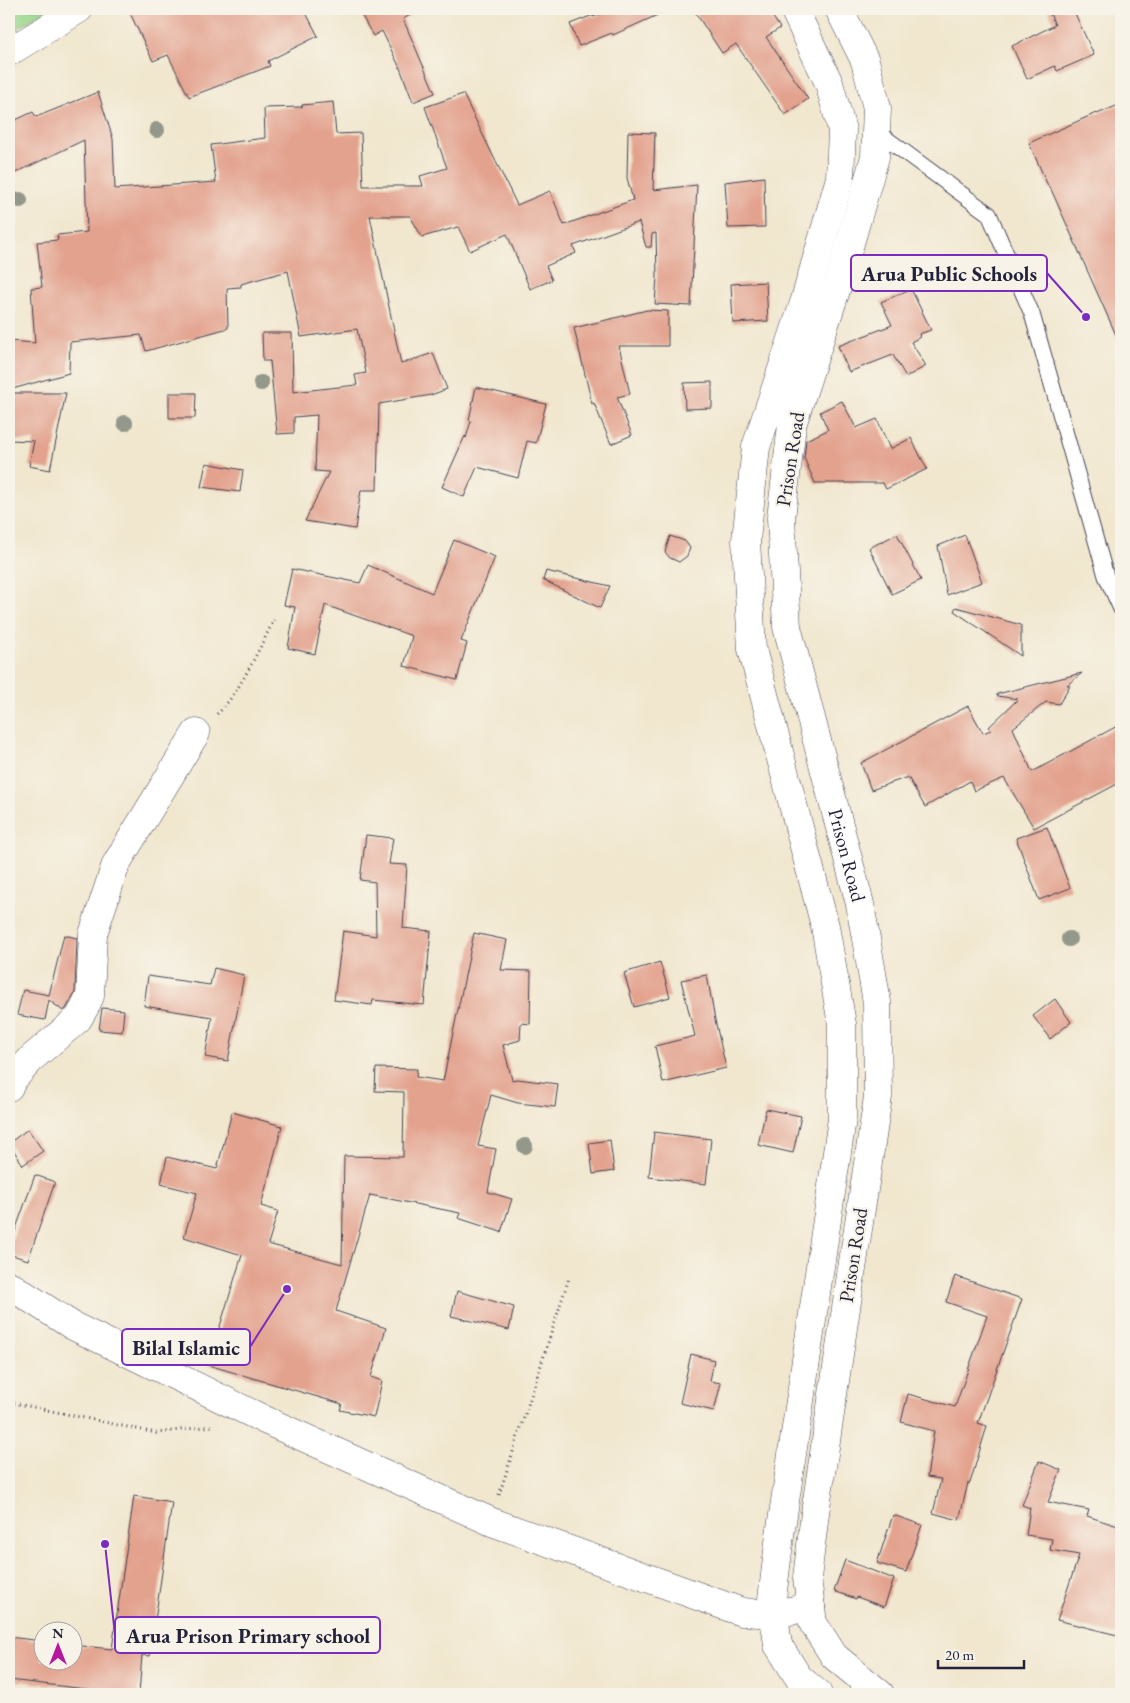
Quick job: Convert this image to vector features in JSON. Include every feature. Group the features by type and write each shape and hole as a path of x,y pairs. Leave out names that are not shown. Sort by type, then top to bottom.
{"street":[{"path":"9,52 79,9"},
{"name":"Prison Road","path":"794,9 829,83 842,130 840,178 804,303 756,447 746,540 752,649 825,926 842,1024 842,1119 772,1599 778,1644 799,1678 818,1694"},
{"name":"Prison Road","path":"839,9 865,61 877,108 875,157 839,282 792,425 781,518 787,627 860,904 877,1002 878,1097 815,1513 807,1578 813,1623 834,1656 880,1694"},
{"path":"9,1087 14,1078 33,1057 78,1019 85,1007 90,996 94,934 116,864 196,732"},
{"path":"9,1285 73,1326 256,1416 492,1522 742,1612 773,1614 811,1606"}],"lane":[{"path":"876,132 989,214 1032,314 1106,576 1121,609"}],"path":[{"path":"196,732 225,706 254,659 274,620"},
{"path":"492,1522 499,1493 569,1278"},
{"path":"9,1402 156,1433 215,1426"}],"green space":[{"path":"9,9 51,9 9,33"}],"building":[{"path":"128,9 304,9 318,36 268,61 270,66 189,97 168,55 153,61"},
{"path":"358,9 422,9 403,19 435,93 413,102 400,68 382,31 373,36"},
{"path":"601,9 671,9 613,35 612,33 579,46 570,24 603,13"},
{"path":"693,9 768,9 780,28 766,37 808,99 785,115 736,44 722,53"},
{"path":"1048,9 1073,9 1094,55 1057,71 1055,66 1027,79 1012,46 1055,25"},
{"path":"98,92 113,139 115,189 216,182 211,145 265,138 264,108 302,107 302,105 333,102 336,134 361,133 363,186 423,186 420,176 447,168 425,107 463,94 517,205 550,191 564,225 633,200 627,178 628,132 655,133 653,190 697,185 691,306 655,304 657,277 656,233 652,234 651,247 646,247 639,222 573,246 576,253 546,266 552,280 530,289 507,234 470,251 458,227 422,237 410,216 370,216 401,364 433,353 447,389 431,395 379,404 377,490 361,490 355,529 305,521 329,472 315,471 317,415 294,417 294,433 277,434 270,361 263,361 262,333 292,333 293,392 357,385 355,375 366,373 357,329 301,337 288,271 241,284 241,287 227,288 228,328 146,351 141,335 70,342 69,373 9,390 9,341 35,343 31,288 42,287 37,242 58,240 57,235 87,232 84,140 9,176 9,123 33,112 36,117"},
{"path":"1121,104 1121,346 1029,143"},
{"path":"764,177 765,227 728,228 725,182"},
{"path":"766,282 768,321 733,323 731,284"},
{"path":"911,289 931,330 919,334 920,337 911,342 926,366 906,377 893,355 849,372 838,346 892,325 881,302"},
{"path":"647,310 668,311 668,346 619,346 630,394 617,397 632,435 611,444 594,403 592,404 574,328"},
{"path":"712,382 712,408 685,409 684,383"},
{"path":"476,387 546,404 536,443 527,441 518,478 477,467 464,497 442,487 465,436 466,438 471,421 469,420"},
{"path":"9,393 66,393 50,470 29,466 34,441 9,440"},
{"path":"169,393 196,393 195,418 169,418"},
{"path":"842,401 856,428 877,419 890,449 911,438 927,469 886,489 883,483 815,483 804,458 806,440 828,430 820,412"},
{"path":"206,463 243,470 240,492 201,487"},
{"path":"897,534 921,580 892,594 869,548"},
{"path":"965,535 982,582 947,595 938,546"},
{"path":"670,536 685,541 690,548 687,556 679,562 670,558 665,552"},
{"path":"454,540 495,557 461,641 467,643 457,680 404,666 412,636 325,605 315,654 288,648 295,607 284,605 292,569 360,583 368,565 432,593"},
{"path":"546,571 610,586 600,608 543,580"},
{"path":"956,607 1021,625 1021,656 954,611"},
{"path":"1082,673 1067,685 1070,685 1059,704 1046,702 1013,728 1032,772 1121,724 1121,782 1034,828 1004,778 974,791 970,781 925,807 908,777 871,790 861,763 968,706 983,733 991,730 989,727 1018,699 997,696 997,694"},
{"path":"1047,827 1070,888 1039,900 1016,838"},
{"path":"366,835 393,838 389,864 407,865 403,928 431,931 424,1005 373,1000 372,1005 334,1000 343,931 376,936 375,882 360,880"},
{"path":"474,933 507,940 501,970 531,971 530,1024 521,1023 520,1040 503,1045 512,1080 558,1084 555,1107 518,1103 491,1095 478,1146 496,1149 488,1192 512,1199 501,1232 458,1218 460,1213 370,1195 336,1311 386,1328 371,1377 382,1381 374,1417 340,1410 342,1404 208,1365 242,1255 184,1237 197,1193 161,1184 167,1157 217,1169 232,1112 282,1126 261,1206 278,1211 268,1244 342,1264 344,1156 403,1157 404,1092 375,1091 376,1068 417,1069 416,1077 443,1081"},
{"path":"64,935 77,938 75,992 66,1009 63,1011 49,1000 45,1020 17,1015 23,990 49,995"},
{"path":"660,962 670,997 634,1007 624,973"},
{"path":"214,968 244,975 228,1061 205,1057 212,1017 144,1006 148,976 210,985"},
{"path":"707,975 726,1068 663,1083 655,1046 695,1036 681,980"},
{"path":"1055,999 1071,1022 1050,1039 1033,1016"},
{"path":"102,1008 124,1010 122,1032 99,1030"},
{"path":"766,1109 801,1116 793,1153 758,1145"},
{"path":"28,1129 43,1151 23,1165 9,1143"},
{"path":"654,1132 711,1139 706,1184 649,1177"},
{"path":"610,1140 614,1171 593,1174 589,1143"},
{"path":"35,1175 55,1182 28,1260 9,1254 9,1248"},
{"path":"955,1276 1022,1299 978,1423 987,1426 970,1483 968,1483 959,1520 933,1513 941,1479 927,1477 934,1431 901,1422 908,1394 955,1407 987,1316 946,1302"},
{"path":"457,1291 514,1307 509,1330 451,1316"},
{"path":"691,1354 714,1360 710,1381 721,1383 714,1411 680,1403"},
{"path":"1039,1461 1061,1470 1048,1502 1089,1510 1087,1516 1121,1527 1121,1636 1057,1620 1079,1555 1050,1550 1052,1539 1026,1535 1030,1508 1022,1505"},
{"path":"134,1496 172,1502 150,1656 142,1655 139,1694 111,1694 111,1692 9,1680 9,1637 32,1640 32,1670 82,1670 82,1646 112,1649"},
{"path":"893,1515 922,1525 906,1572 877,1563"},
{"path":"845,1560 894,1579 884,1607 834,1591"}],"place":[{"name":"Arua Public Schools","path":"1086,317"},
{"name":"Bilal Islamic","path":"287,1289"},
{"name":"Arua Prison Primary school","path":"105,1544"}]}
